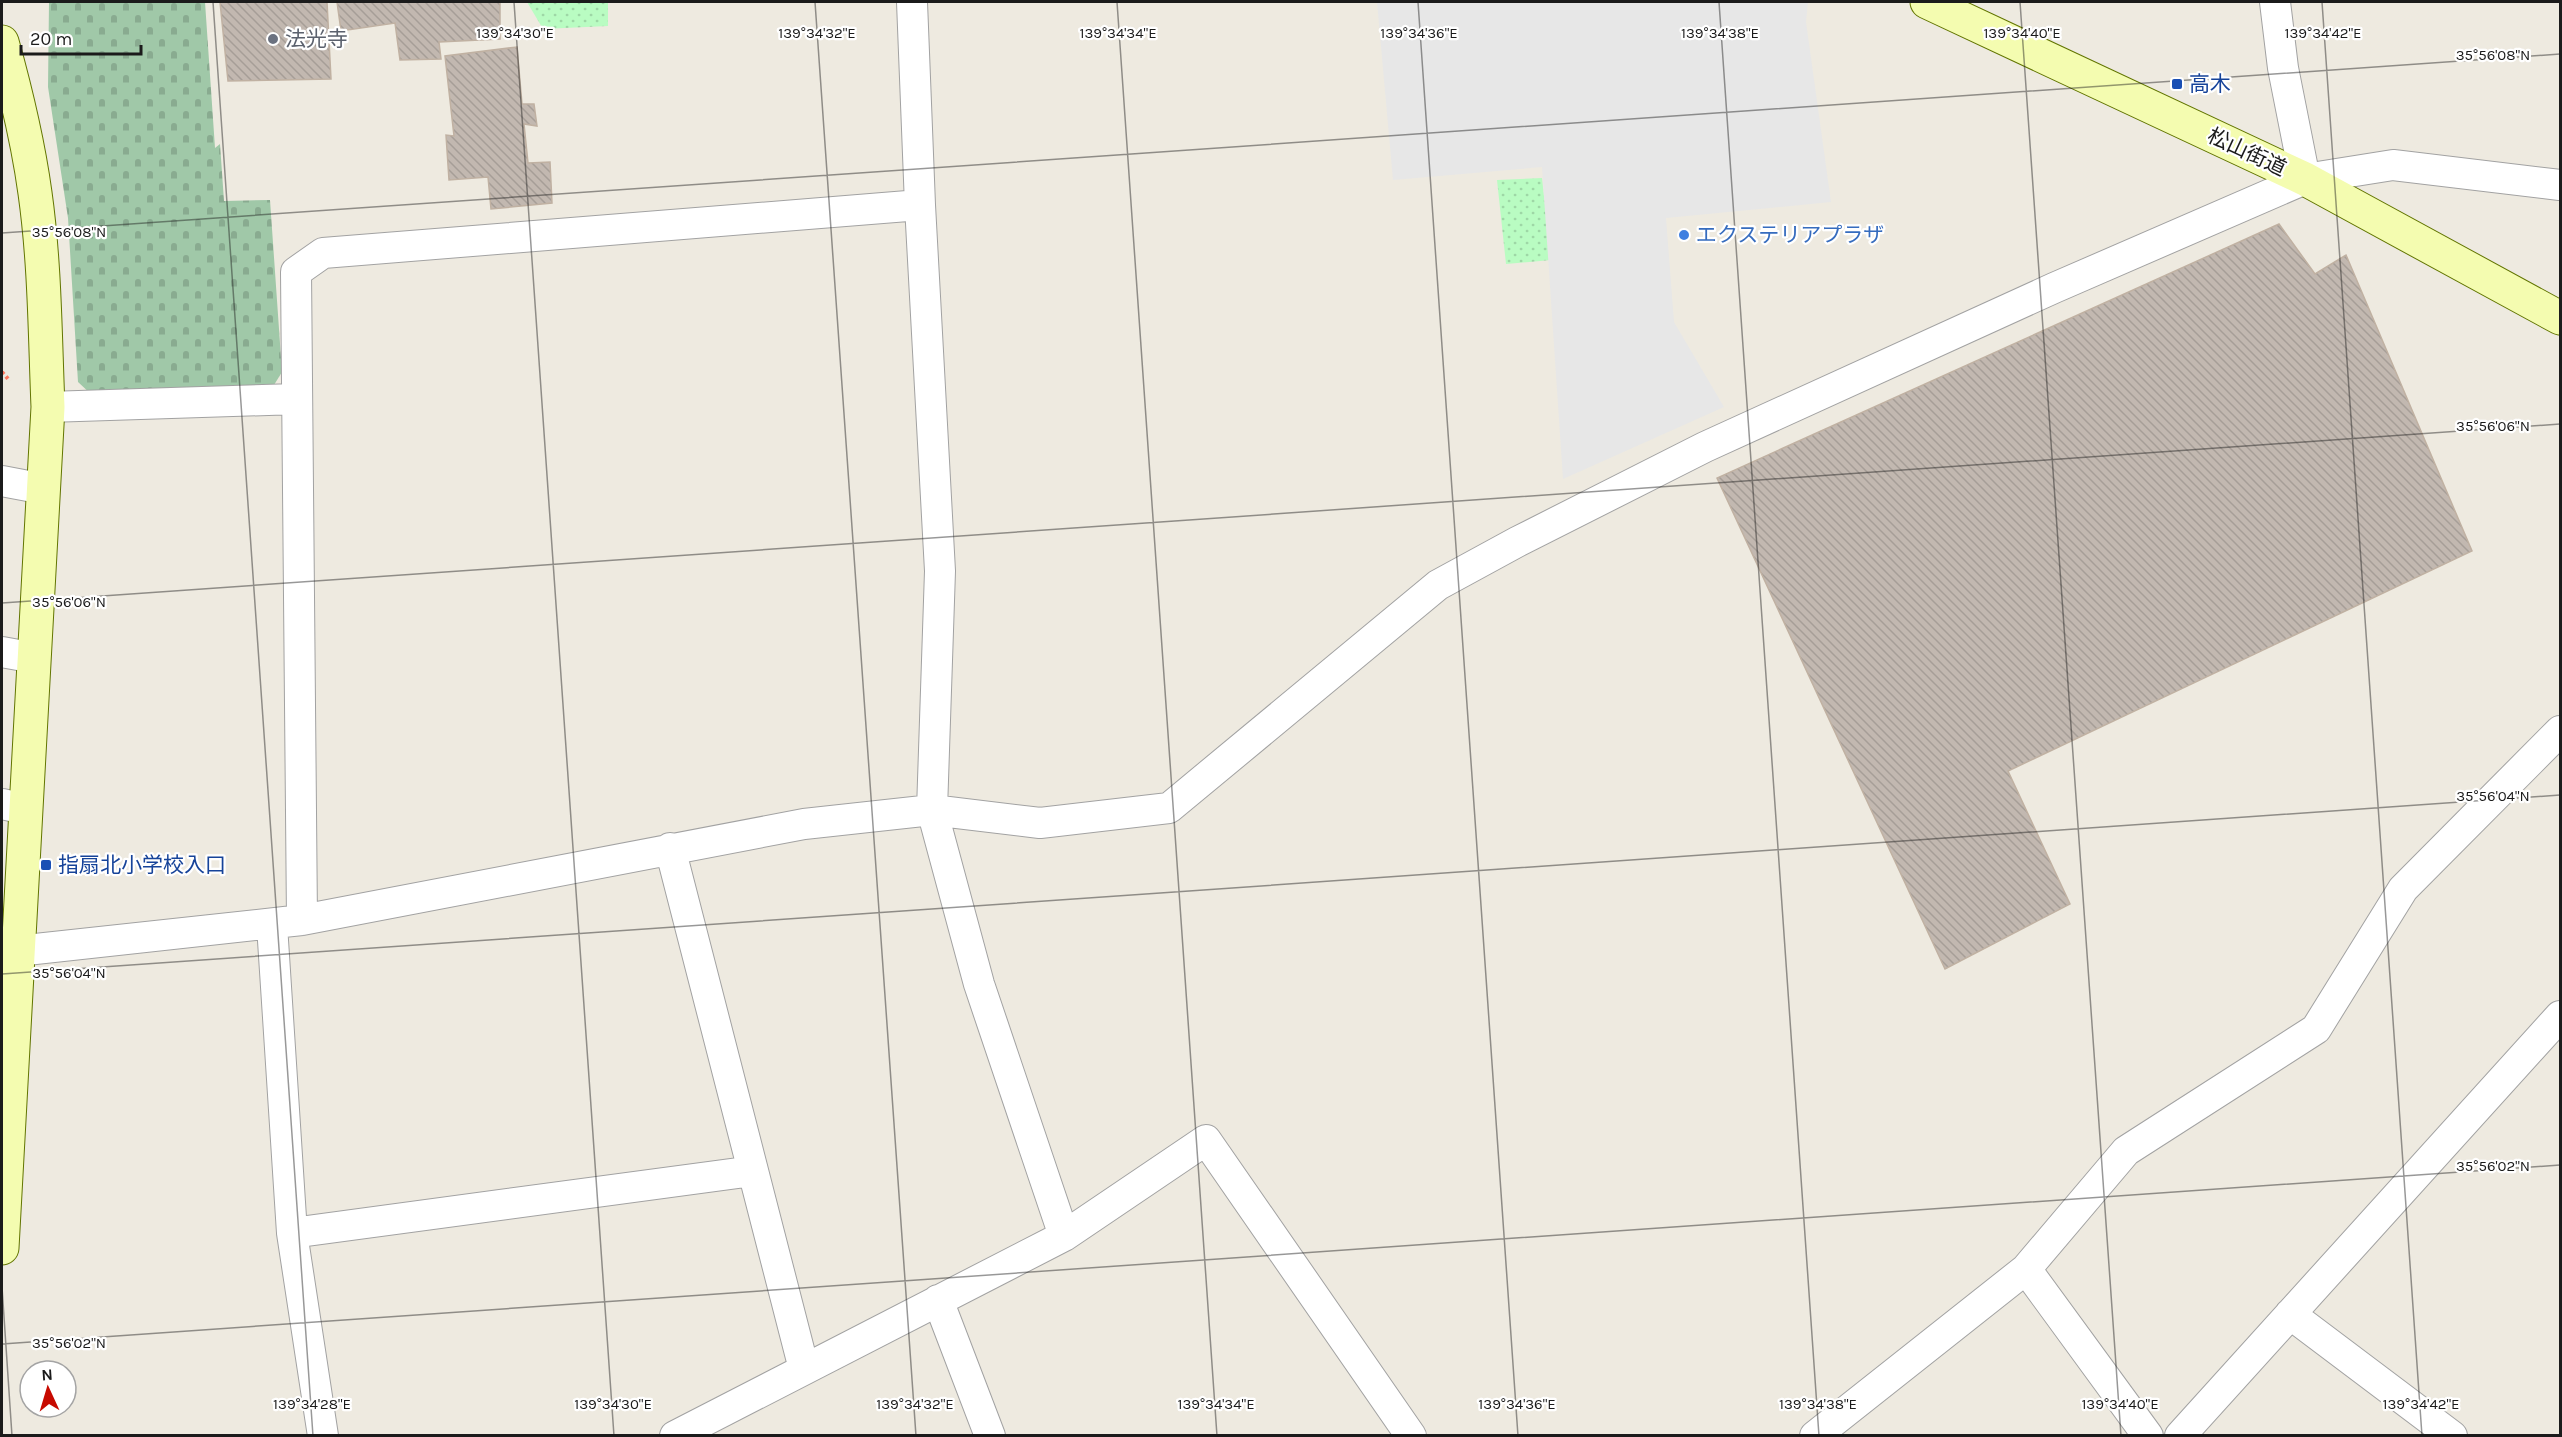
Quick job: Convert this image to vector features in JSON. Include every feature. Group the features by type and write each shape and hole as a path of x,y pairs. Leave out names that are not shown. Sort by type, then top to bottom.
{"street":[{"path":"912,2 920,205 940,571 932,810 979,984 1064,1236"},
{"name":"松山街道","path":"1926,2 2305,179 2560,318"},
{"path":"2274,2 2283,68 2305,179"},
{"path":"2,42 18,99 35,193 43,275 48,407 35,658 13,806 17,951 5,1125 2,1248"},
{"path":"17,951 272,925 804,824 932,810 1040,823 1169,808 1438,585 1517,542 1705,447 2054,288 2305,179 2393,165 2560,185"},
{"path":"302,920 296,272 324,253 920,205"},
{"path":"48,407 297,399"},
{"path":"2,481 44,489"},
{"path":"2,652 35,658"},
{"path":"1815,1436 2026,1269 2126,1151 2316,1029 2403,889 2560,730"},
{"path":"670,848 804,1369"},
{"path":"272,925 292,1233 323,1436"},
{"path":"2181,1436 2560,1016"},
{"path":"675,1436 1064,1236 1206,1140 1411,1436"},
{"path":"292,1233 753,1171"},
{"path":"2026,1269 2148,1436"},
{"path":"938,1300 990,1436"},
{"path":"2290,1314 2452,1436"}],"green space":[{"path":"49,2 205,2 215,148 220,144 224,201 270,200 282,372 274,385 93,396 78,382 68,218 48,87"},
{"path":"527,2 608,2 608,26 543,29"},
{"path":"1542,178 1551,260 1506,264 1497,180"}],"shaded area":[{"path":"1377,2 1808,2 1806,22 1831,202 1666,218 1674,322 1724,407 1563,479 1542,167 1393,180"}],"building":[{"name":"法光寺","path":"220,2 327,2 331,79 228,81"},
{"path":"337,2 500,2 500,39 439,42 441,59 400,60 395,23 341,31"},
{"path":"517,47 522,104 534,104 537,126 524,124 528,163 550,162 552,203 491,209 488,177 449,180 446,135 454,136 445,56"},
{"path":"2279,224 2315,274 2346,255 2472,551 2008,771 2070,904 1945,969 1717,478"}],"place":[{"name":"法光寺","path":"273,39"},
{"name":"高木","path":"2177,84"},
{"name":"エクステリアプラザ","path":"1684,235"},
{"name":"指扇北小学校入口","path":"46,865"}]}
